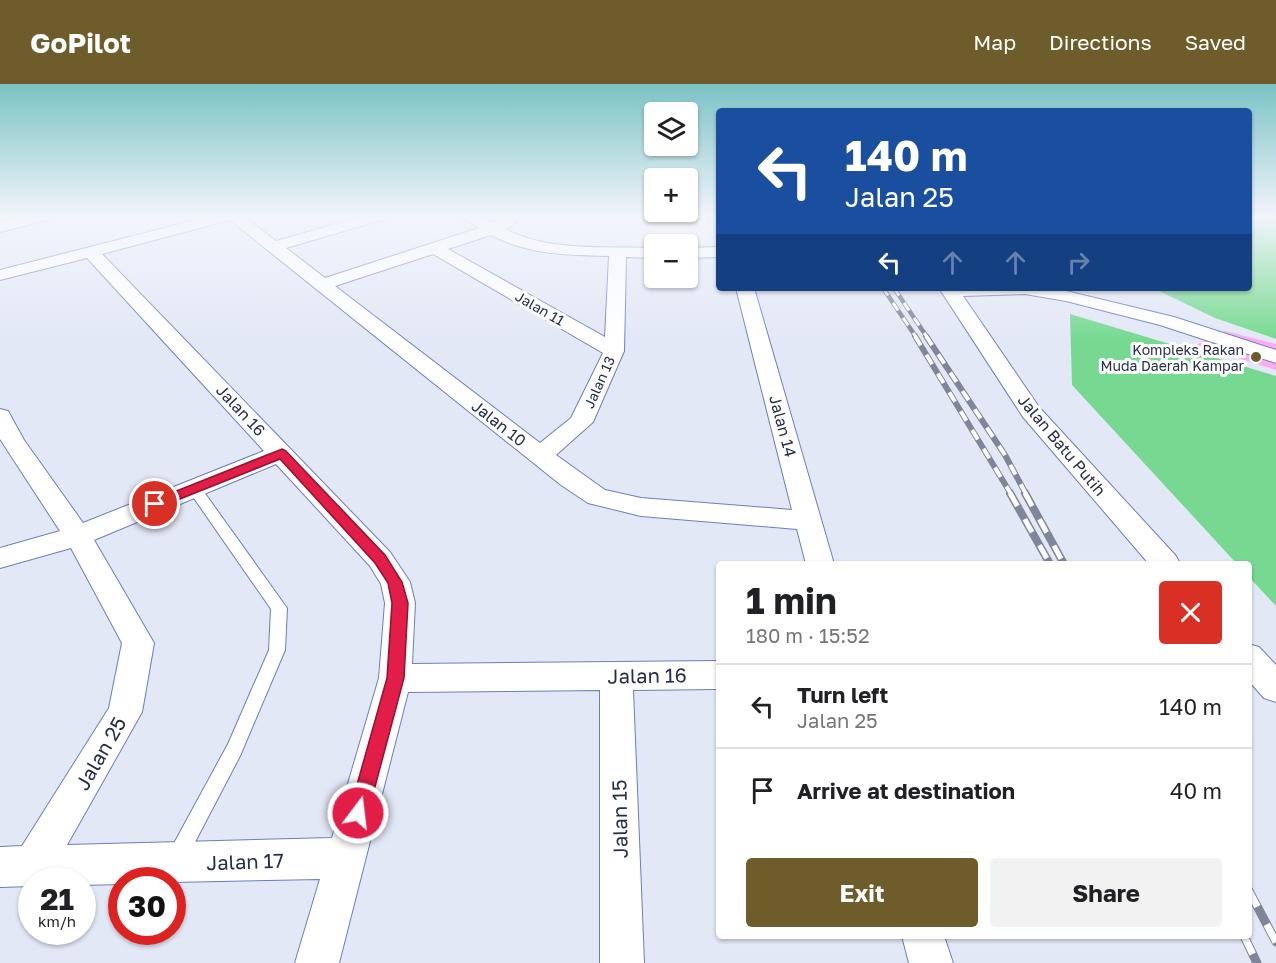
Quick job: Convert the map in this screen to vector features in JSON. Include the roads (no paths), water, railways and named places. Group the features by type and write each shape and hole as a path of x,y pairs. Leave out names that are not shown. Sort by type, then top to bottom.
{"street":[{"path":"0,275 67,257"},
{"name":"Jalan 16","path":"96,257 380,559 395,582 400,603 395,678 317,963"},
{"name":"Jalan 10","path":"286,257 540,455 597,496 641,507 809,521"},
{"path":"322,285 407,257"},
{"name":"Jalan 11","path":"451,257 614,351"},
{"name":"Jalan 13","path":"540,455 581,422 614,351 618,257"},
{"name":"Jalan 14","path":"746,291 819,561"},
{"name":"Jalan Batu Putih","path":"951,291 1031,412 1163,561"},
{"path":"1037,291 1167,321 1276,357"},
{"name":"Jalan 25","path":"0,416 7,443 78,536 138,643 125,712 16,867"},
{"path":"0,558 78,536 282,453"},
{"path":"1252,661 1276,688"},
{"name":"Jalan 16","path":"395,678 716,675"},
{"name":"Jalan 15","path":"616,676 622,963"},
{"name":"Jalan 17","path":"16,867 346,858"},
{"path":"924,939 931,963"}],"lane":[{"path":"174,862 234,750 277,650 279,608 194,488"}],"railway":[{"path":"885,291 916,337"},
{"path":"896,291 927,337"},
{"path":"915,336 1011,494"},
{"path":"926,336 1005,455 1026,494"},
{"path":"1010,493 1048,561"},
{"path":"1025,493 1062,561"},
{"path":"1252,897 1276,942"},
{"path":"1245,939 1257,963"}],"place":[{"name":"Kompleks Rakan Muda Daerah Kampar","path":"1256,357"}]}
